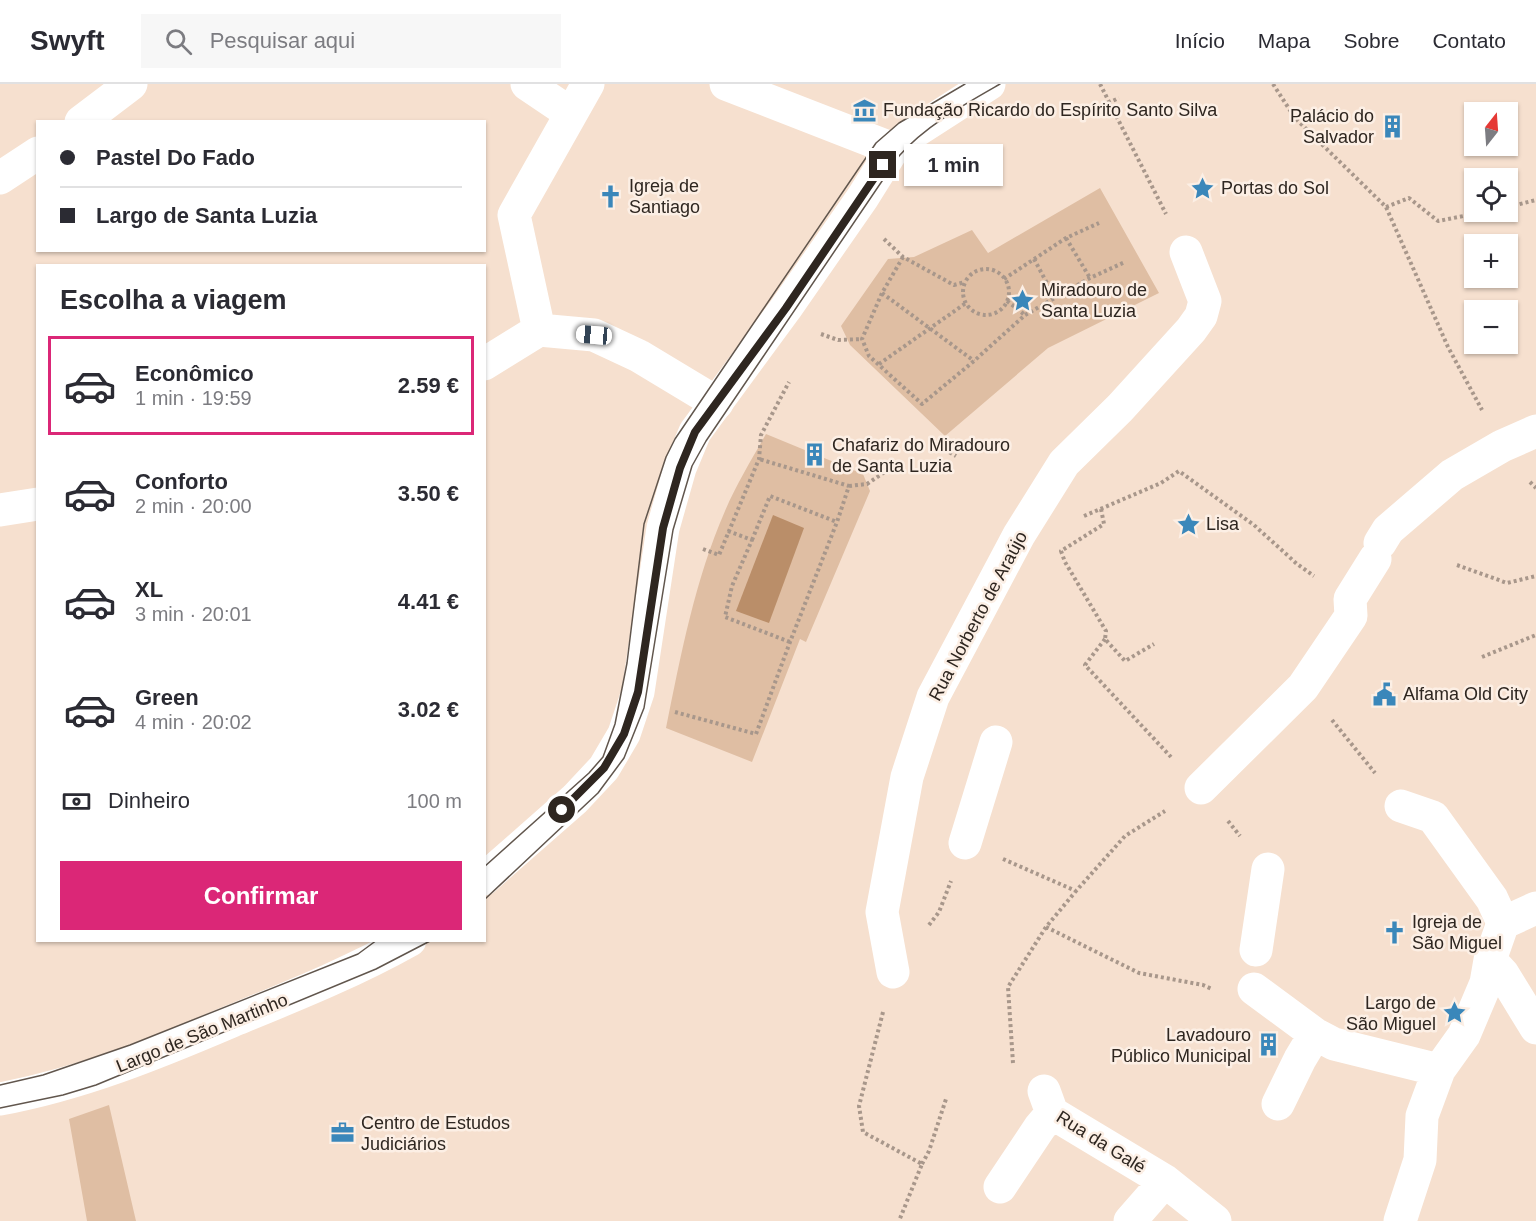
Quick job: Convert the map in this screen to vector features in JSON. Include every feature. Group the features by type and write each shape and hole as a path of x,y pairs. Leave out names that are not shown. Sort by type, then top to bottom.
{"street":[{"path":"84,120 131,84"},
{"path":"527,84 570,113"},
{"path":"539,330 514,215 588,84"},
{"path":"726,84 893,149"},
{"path":"486,877 575,799 604,768 624,734 638,692 658,556 672,494 695,432 792,299 893,149 916,131 989,84"},
{"path":"0,178 36,154"},
{"name":"Rua Norberto de Araújo","path":"893,972 882,912 907,777 933,697 1019,535 1065,463 1120,408 1201,316 1204,301 1186,252"},
{"path":"486,363 539,330 594,335 639,356 717,403"},
{"path":"1201,788 1303,687 1351,616 1350,599 1388,530 1452,475 1502,446 1536,431"},
{"path":"0,510 36,504"},
{"path":"965,843 996,742"},
{"path":"1400,1221 1420,1160 1422,1116 1439,1070 1464,1035 1486,983 1490,960 1503,924 1492,899 1433,817 1401,806"},
{"path":"1256,950 1268,869"},
{"path":"1503,924 1536,908"},
{"name":"Largo de São Martinho","path":"16,1096 120,1067 369,963 406,942"},
{"path":"1490,960 1503,974 1536,1028"},
{"path":"1254,989 1316,1034 1334,1044 1439,1070"},
{"path":"1278,1104 1300,1059 1316,1034"},
{"path":"0,1083 16,1096"},
{"path":"1000,1187 1040,1127 1048,1102"},
{"name":"Rua da Galé","path":"1048,1102 1165,1181 1215,1221"},
{"path":"1130,1221 1165,1181"}],"path":[{"path":"1100,84 1186,252"},
{"path":"1273,84 1295,118 1386,207 1448,347 1502,446"},
{"path":"1108,103 1119,98"},
{"path":"1386,207 1408,198 1438,221 1464,216"},
{"path":"1518,205 1536,199"},
{"path":"1004,279 1066,238 1100,223"},
{"path":"1066,238 1090,278"},
{"path":"965,282 954,285 903,257 882,293 862,339 869,356 922,404 1025,315 1090,278 1125,262"},
{"path":"1034,259 1055,298"},
{"path":"984,269 999,273 1004,279 1009,293 1007,301 998,312 991,315 976,314 966,303 963,289 970,275 984,269"},
{"path":"882,293 974,361"},
{"path":"1007,301 1025,315"},
{"path":"879,364 966,303"},
{"path":"838,340 862,339"},
{"path":"719,555 759,459 761,435 783,392"},
{"path":"934,443 956,456"},
{"path":"759,459 849,486 867,484 892,467"},
{"path":"1092,513 1161,483 1179,471 1254,525 1297,564 1350,599"},
{"path":"669,710 756,734 849,486"},
{"path":"790,642 725,617 732,586 770,496 837,522"},
{"path":"1101,509 1104,524 1061,551 1065,562 1106,631 1106,639 1085,665 1201,788 1268,869"},
{"path":"728,531 752,540"},
{"path":"1457,565 1507,583 1536,576"},
{"path":"1482,657 1536,635"},
{"path":"1106,639 1125,661 1154,644"},
{"path":"1303,687 1340,729 1401,806"},
{"name":"Rua da Galé","path":"1048,1102 1013,1072 1008,987 1046,927 1125,836 1201,788"},
{"path":"922,1164 862,1132 859,1106 893,972 939,912 965,843 1077,891"},
{"path":"1046,927 1139,973 1203,985 1222,993 1254,989"},
{"path":"899,1221 929,1151 946,1099"}],"shaded area":[{"path":"1100,188 1159,293 1048,348 945,436 850,345 841,326 888,259 914,257 972,230 988,253"},
{"path":"766,434 863,474 870,491 806,642 800,639 752,762 666,728 697,590 714,537 729,501"},
{"path":"773,515 804,528 769,623 736,611"},
{"path":"109,1105 136,1221 87,1221 69,1119"}],"tram line":[{"path":"486,865 589,773 603,757 615,724 627,663 644,524 666,457 675,439 876,143 899,123 965,84"},
{"path":"486,898 598,793 624,758 644,708 673,530 692,466 706,441 899,156 933,125 1000,84"},
{"path":"0,1085 43,1075 130,1045 358,954 374,942"},
{"path":"0,1108 63,1095 96,1085 376,969 428,942"}],"place":[{"name":"Fundação Ricardo do Espírito Santo Silva","path":"865,110"},
{"name":"Palácio do Salvador","path":"1392,126"},
{"name":"Portas do Sol","path":"1203,188"},
{"name":"Igreja de Santiago","path":"611,196"},
{"name":"Miradouro de Santa Luzia","path":"1023,300"},
{"name":"Chafariz do Miradouro de Santa Luzia","path":"814,455"},
{"name":"Lisa","path":"1188,524"},
{"name":"Alfama Old City","path":"1385,694"},
{"name":"Igreja de São Miguel","path":"1394,932"},
{"name":"Largo de São Miguel","path":"1454,1013"},
{"name":"Lavadouro Público Municipal","path":"1269,1045"},
{"name":"Centro de Estudos Judiciários","path":"343,1133"}],"route":[{"path":"562,810 604,768 624,734 638,692 663,528 680,468 695,432 786,308 883,165"}]}
